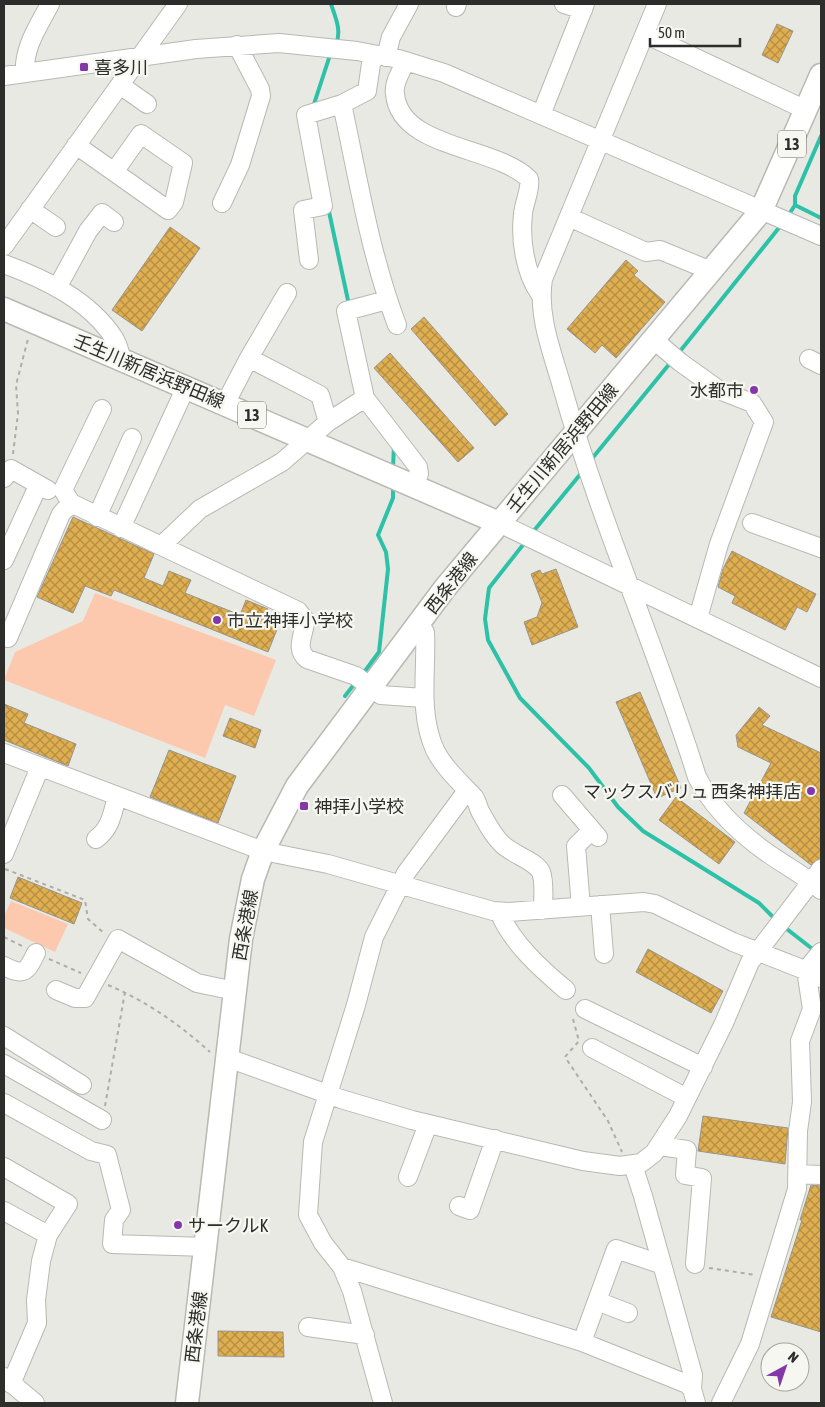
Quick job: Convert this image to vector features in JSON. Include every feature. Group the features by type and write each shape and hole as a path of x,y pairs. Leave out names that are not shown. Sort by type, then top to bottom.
{"main road":[{"name":"壬生川新居浜野田線","path":"5,315 32,321 414,484 499,523 760,211 821,76"},
{"name":"西条港線","path":"188,1403 235,991 247,907 263,851 298,786 418,625 499,523"}],"street":[{"path":"25,73 24,61 28,49 50,4"},
{"path":"4,246 178,4"},
{"path":"309,260 303,210 323,206 306,116 342,104 367,92 371,64 381,56 409,4"},
{"path":"541,115 584,7 564,4"},
{"path":"228,1058 327,1094 428,1124 583,1161 630,1165 648,1159 660,1146 703,1067 757,951 818,881 757,846 706,796 697,777 631,586 590,478 575,433 544,322 540,294 543,279 657,4"},
{"path":"645,34 806,110"},
{"path":"4,76 140,56 237,45 306,45 381,56 444,73 821,236"},
{"path":"222,203 240,165 261,96 260,89 237,45"},
{"path":"406,62 397,81 394,93 398,106 414,126 442,142 490,156 529,179 530,185 523,215 522,232 531,282 540,294"},
{"path":"120,84 147,104"},
{"path":"342,104 369,232 387,300 397,325"},
{"path":"76,145 114,172"},
{"path":"30,209 56,227"},
{"path":"56,288 88,231 102,213 114,222"},
{"path":"569,217 646,252 660,250 711,271"},
{"path":"4,264 32,275 84,306 116,340 122,360"},
{"path":"225,404 249,358 287,294"},
{"path":"387,300 346,311 365,398 418,467 419,474 414,484"},
{"path":"654,340 680,362 719,390 752,403 764,422 719,544 698,618"},
{"path":"249,358 320,395 328,422"},
{"path":"121,528 186,387"},
{"path":"161,546 200,509 282,462 328,422 365,398"},
{"path":"68,500 62,490 102,409"},
{"path":"97,517 132,438"},
{"path":"7,474 68,500 97,517 298,611 305,620 300,645 302,654 314,662 356,676 381,695 424,698"},
{"path":"4,560 38,486"},
{"path":"4,637 8,638 68,500"},
{"path":"499,523 821,678"},
{"path":"752,523 821,548"},
{"path":"418,625 425,632 424,698 429,733 436,752 466,792 474,798 490,829 501,843 513,854 530,861 539,868 542,874 543,910"},
{"path":"4,752 40,768 240,840 263,851 328,864 499,912 644,902 655,904 757,951 814,974"},
{"path":"4,854 40,768"},
{"path":"383,1403 352,1291 342,1267 322,1243 308,1215 313,1142 356,1005 371,946 414,860 466,792"},
{"path":"562,795 595,834 576,846 581,907"},
{"path":"96,839 104,833 110,824 117,797"},
{"path":"600,905 604,954"},
{"path":"499,912 506,927 545,973 566,990"},
{"path":"56,990 75,998 85,998 118,939 197,983 235,991"},
{"path":"721,1403 750,1344 793,1202 798,1174 798,1131 803,1082 800,1041 812,1009 814,974 821,952"},
{"path":"4,966 16,972 24,972 28,969 36,953"},
{"path":"579,1012 703,1067"},
{"path":"4,1036 82,1085"},
{"path":"592,1048 687,1098"},
{"path":"4,1064 102,1120"},
{"path":"4,1103 91,1151 107,1155 121,1210 114,1220 112,1244 206,1247"},
{"path":"408,1177 428,1124"},
{"path":"473,1207 495,1139"},
{"path":"660,1146 687,1150 685,1175 702,1178 695,1264"},
{"path":"630,1165 644,1196 660,1264 693,1375 694,1396"},
{"path":"4,1167 68,1204 48,1235 41,1261 36,1300 37,1323 8,1380 35,1403"},
{"path":"798,1174 821,1175"},
{"path":"4,1211 48,1235"},
{"path":"582,1342 616,1249 660,1264"},
{"path":"342,1267 582,1342 687,1384 694,1396"},
{"path":"597,1301 628,1313"},
{"path":"308,1327 365,1335"}],"path":[{"path":"7,474 18,413 16,384 32,321"},
{"path":"4,869 85,900 88,918 114,946"},
{"path":"4,937 125,992 180,1025 213,1054 228,1058"},
{"path":"102,1120 125,992"},
{"path":"579,1012 579,1041 564,1057 608,1121 630,1165"},
{"path":"695,1264 716,1270 770,1278"}],"shaded area":[{"path":"95,593 276,660 254,716 225,705 205,758 4,680 15,652 83,621"},
{"path":"11,901 68,924 55,952 4,928 4,916"}],"building":[{"path":"777,24 793,31 778,63 762,55"},
{"path":"170,227 200,248 142,331 112,310"},
{"path":"626,260 638,271 634,275 665,302 616,358 602,345 595,353 567,329"},
{"path":"424,317 508,414 495,426 411,329"},
{"path":"390,353 474,448 458,462 374,368"},
{"path":"73,517 154,554 144,578 163,586 169,571 191,580 185,593 240,615 246,600 268,609 263,622 278,627 268,652 114,590 111,596 85,586 73,613 37,597"},
{"path":"732,551 816,594 807,612 797,607 785,630 732,603 735,596 718,587 723,569"},
{"path":"556,569 578,627 532,645 524,622 537,617 542,603 531,574 540,570 542,574"},
{"path":"640,692 681,788 657,798 616,702"},
{"path":"4,704 28,714 24,723 76,744 68,766 4,740"},
{"path":"759,707 770,716 762,725 821,753 821,857 811,865 744,813 771,763 738,747 736,735"},
{"path":"230,718 261,730 255,748 223,736"},
{"path":"169,750 236,776 218,823 150,797"},
{"path":"676,797 735,842 719,864 659,820"},
{"path":"18,877 82,903 74,924 10,898"},
{"path":"648,949 723,991 711,1013 636,972"},
{"path":"703,1116 788,1128 785,1164 698,1151"},
{"path":"811,1185 821,1186 821,1332 771,1317 802,1220 800,1220"},
{"path":"218,1331 283,1332 284,1357 218,1356"}],"waterway":[{"path":"331,4 338,29 336,44"},
{"path":"313,107 331,52"},
{"path":"788,216 795,205 795,196 821,136"},
{"path":"795,205 821,218"},
{"path":"328,207 349,305"},
{"path":"677,355 782,224"},
{"path":"590,461 671,362"},
{"path":"393,468 394,445"},
{"path":"532,533 583,471"},
{"path":"362,675 379,652 388,569 386,552 378,535 393,498 393,485"},
{"path":"526,541 489,588 485,619 488,640 520,698 589,768 618,807 643,831 759,903 776,920"},
{"path":"345,696 356,682"},
{"path":"783,926 815,951"}],"place":[{"name":"喜多川","path":"84,67"},
{"name":"水都市","path":"754,390"},
{"name":"市立神拝小学校","path":"217,620"},
{"name":"マックスバリュ 西条神拝店","path":"811,791"},
{"name":"神拝小学校","path":"304,806"},
{"name":"サークルK","path":"178,1225"}]}
